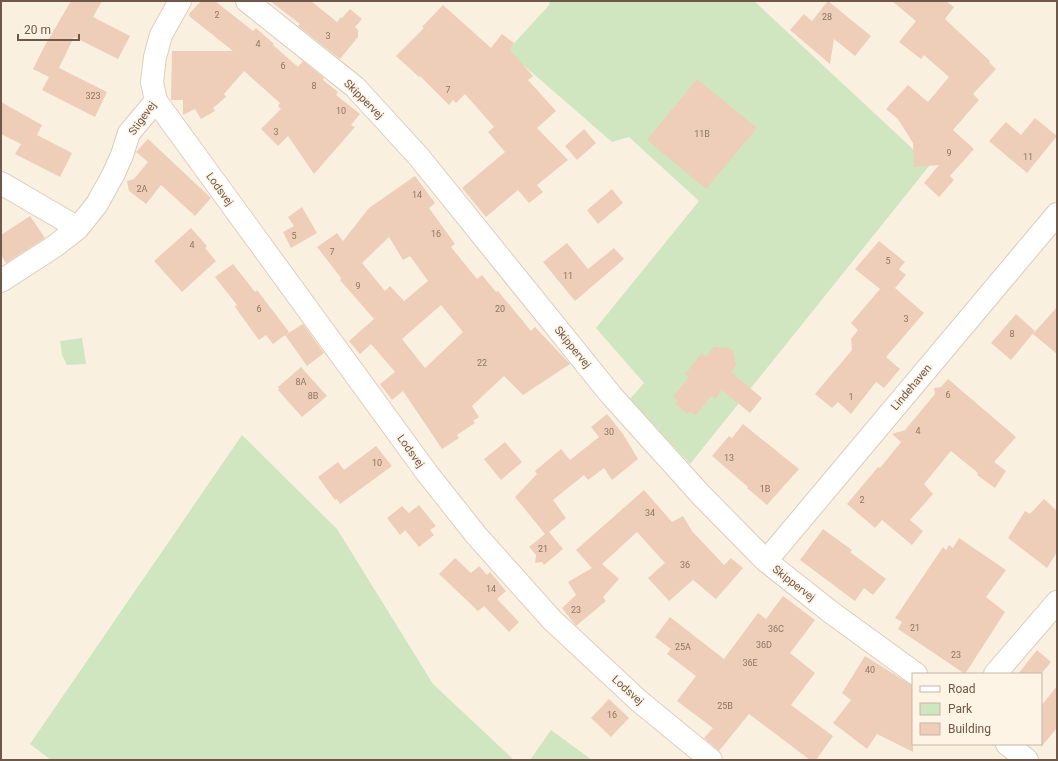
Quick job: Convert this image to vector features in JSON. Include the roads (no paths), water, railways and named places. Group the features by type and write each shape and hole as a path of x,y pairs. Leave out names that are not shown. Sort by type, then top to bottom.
{"street":[{"name":"Stigevej","path":"1,281 55,246 78,228 97,204 113,175 122,155 129,133 156,101 152,82 155,57 161,35 180,1"},
{"name":"Skippervej","path":"247,1 360,92 419,157 612,395 701,495 766,561 832,613 915,673"},
{"name":"Lodsvej","path":"156,101 427,473 476,536 552,620 639,701 711,760"},
{"path":"1,183 78,228"},
{"name":"Lindehaven","path":"766,561 1057,214"},
{"path":"996,673 1057,602"},
{"path":"1008,745 1026,760"}]}
